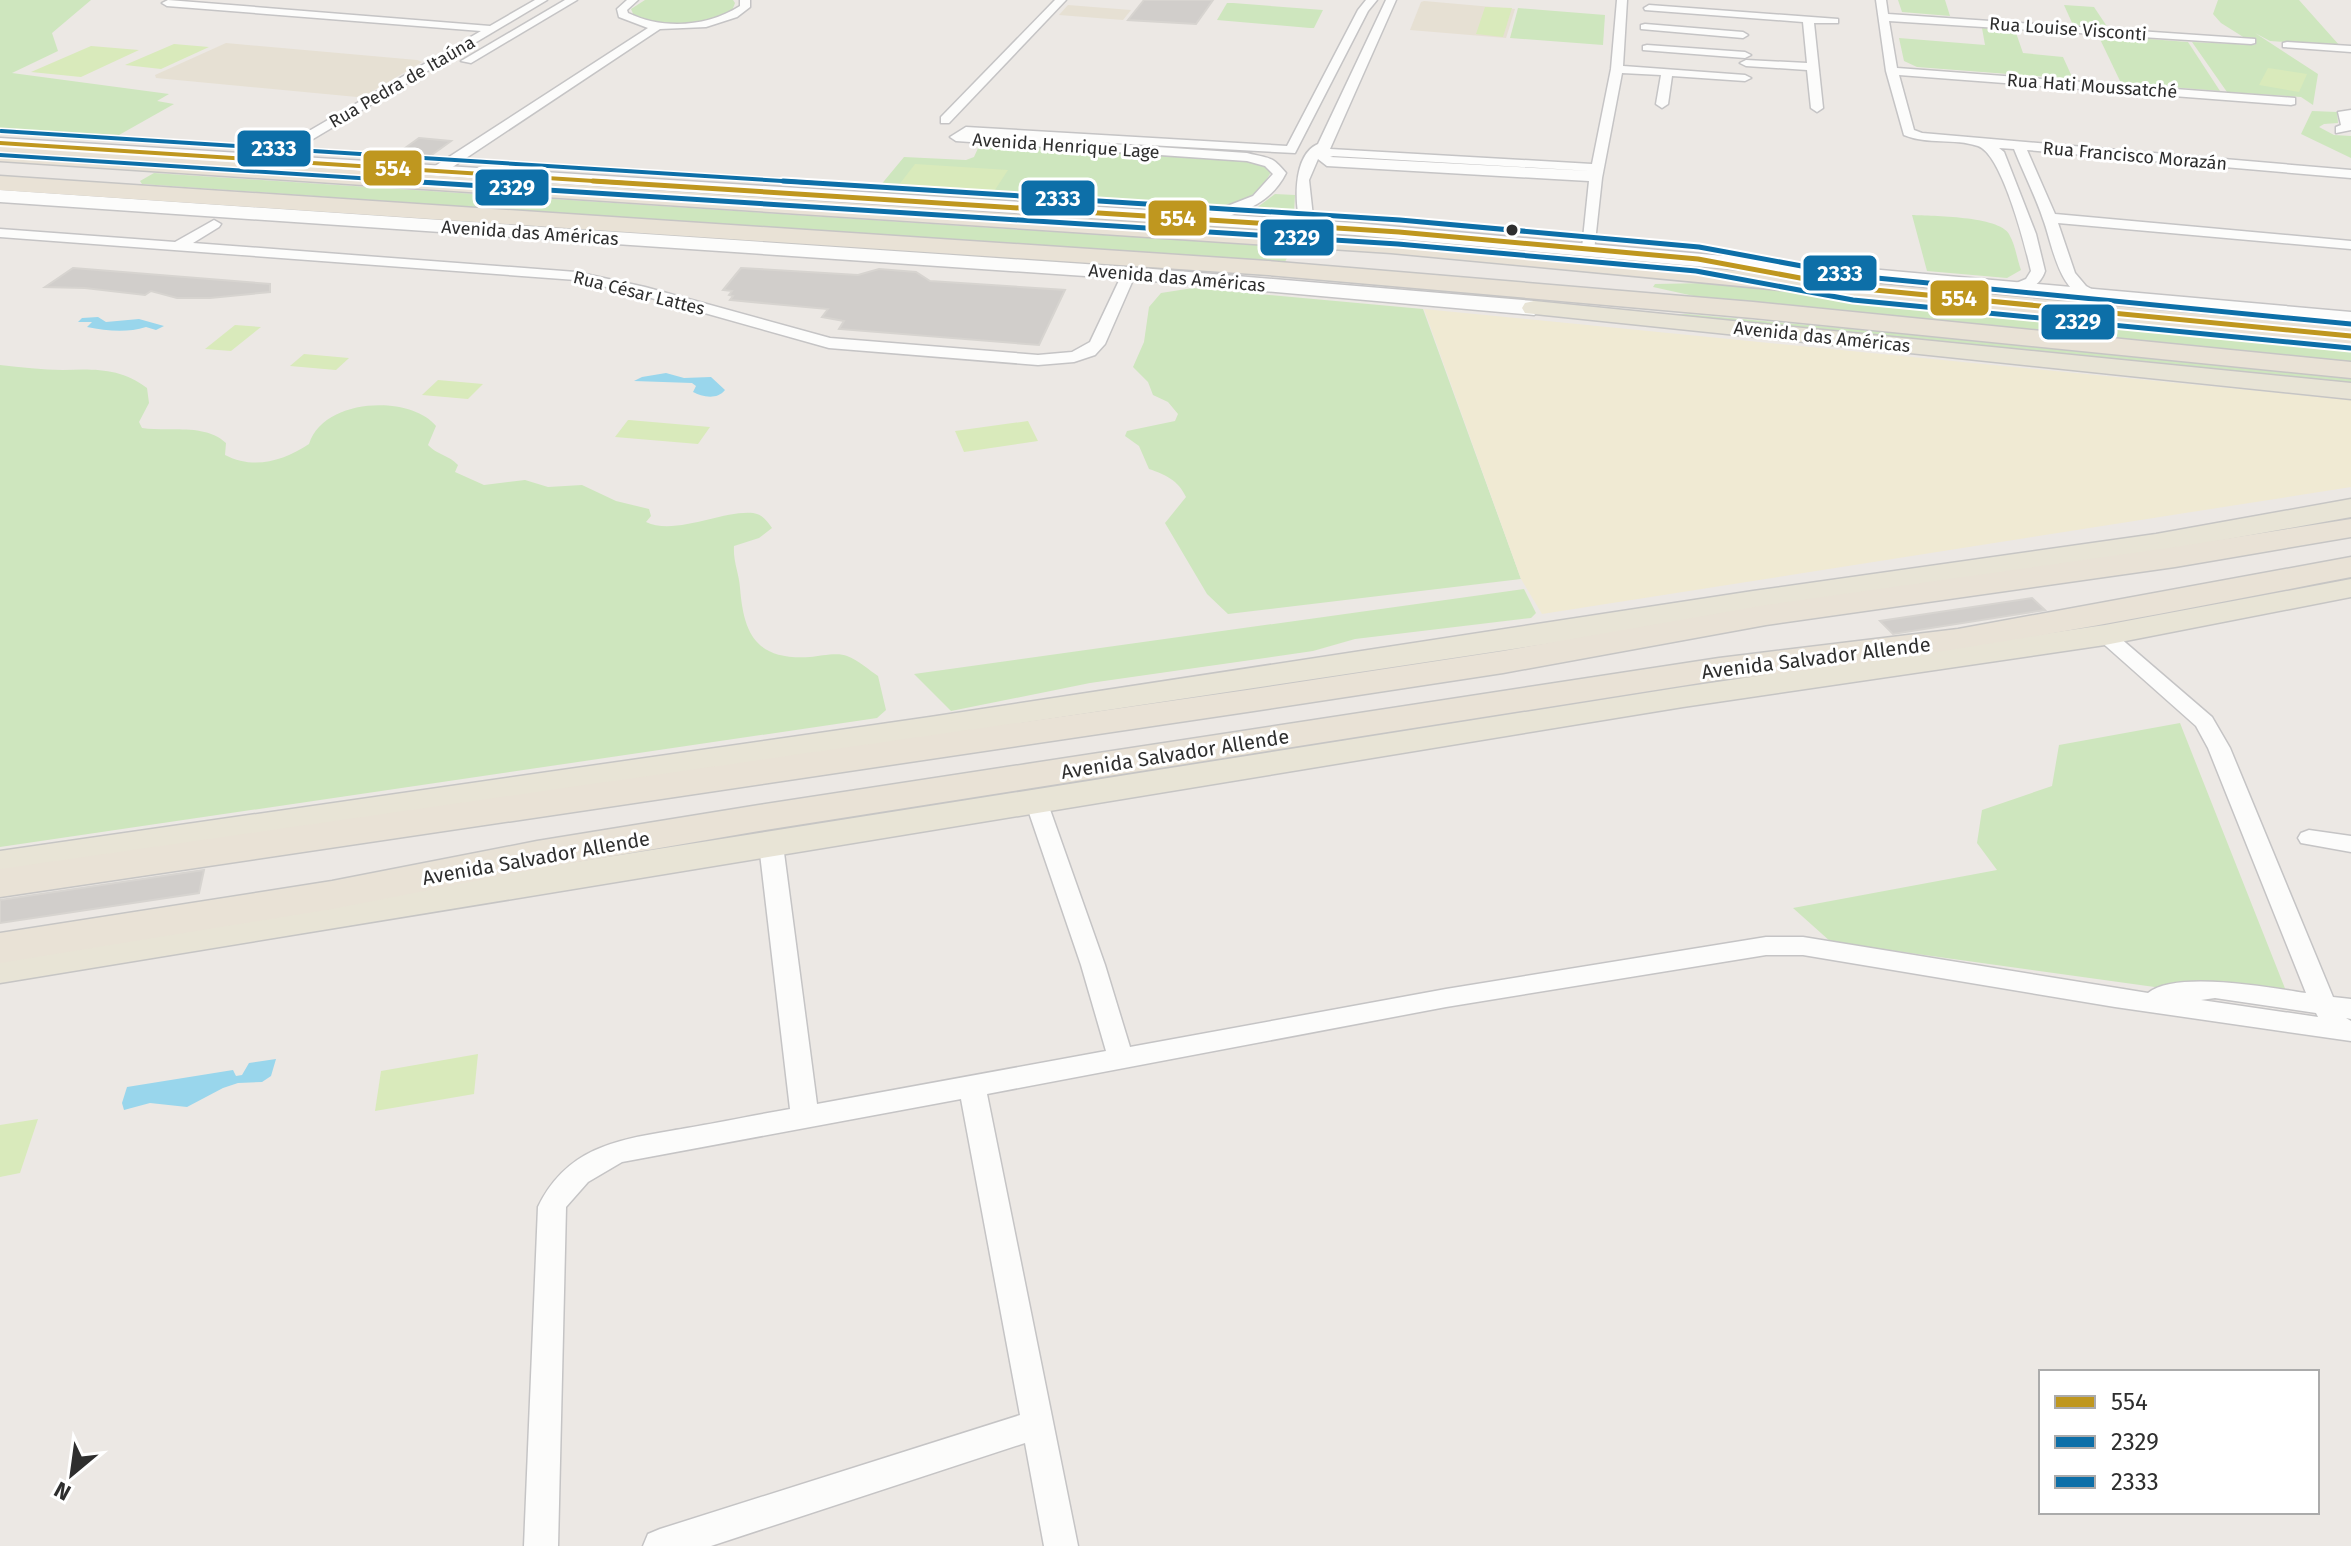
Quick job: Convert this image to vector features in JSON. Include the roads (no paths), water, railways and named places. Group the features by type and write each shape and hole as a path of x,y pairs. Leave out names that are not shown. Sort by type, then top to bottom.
{"highway":[{"path":"84,149 109,154 114,161"},
{"path":"0,154 825,208 1306,233 1356,243 2351,336"},
{"path":"2,192 45,194 69,188 104,171 114,161"},
{"path":"158,208 103,199 104,191 118,178 149,163 164,161 270,167 320,163"},
{"path":"445,172 640,196"},
{"name":"Avenida das Américas","path":"69,188 1296,270 1753,310 2351,370"},
{"path":"825,208 983,206"},
{"path":"276,216 444,213"},
{"path":"1381,296 1355,284 1351,275 1356,243 1362,238 1393,232"},
{"path":"1236,282 1275,279 1296,270 1306,233"},
{"path":"804,239 937,256 950,261"},
{"path":"1698,259 1854,288"},
{"path":"1534,308 1753,310"},
{"name":"Avenida Salvador Allende","path":"0,883 271,842 425,823 1503,662 1766,615 2175,557 2351,528"},
{"name":"Avenida Salvador Allende","path":"0,948 413,892 523,857 765,831 1719,669 1796,663 2052,626 2351,567"},
{"path":"1649,617 1690,630 1715,647 1720,655 1719,669 1711,679 1683,697"},
{"path":"1211,685 1254,688 1470,661 1503,662"},
{"path":"765,831 786,820 1113,781 1156,782"},
{"path":"413,892 397,871 400,851 408,837 474,793"}],"main road":[{"path":"0,143 1201,219 1306,233 1393,232 2351,319"},
{"name":"Avenida das Américas","path":"2,192 158,208 1236,282 1534,308 2351,391"},
{"path":"0,864 2156,543 2351,508"},
{"name":"Avenida Salvador Allende","path":"765,831 1036,801 1683,697 2105,635 2351,588"},
{"name":"Avenida Salvador Allende","path":"0,968 413,892"}],"street":[{"name":"Rua Pedra de Itaúna","path":"295,162 301,153 542,0"},
{"name":"Rua Pedra de Itaúna","path":"260,160 282,152 359,107 395,101 447,65 560,0"},
{"path":"457,67 572,0"},
{"path":"633,0 622,9 623,15 630,20 660,25 723,19 745,7 745,0"},
{"path":"945,120 1061,0"},
{"path":"1270,192 1280,173 1274,164 1260,155 1259,149 1294,144 1363,10 1372,0"},
{"path":"1324,150 1391,0"},
{"path":"1589,248 1597,173 1617,69 1622,0"},
{"path":"1881,0 1892,71"},
{"path":"167,3 492,29"},
{"path":"1649,8 1834,21"},
{"path":"1743,15 1745,92"},
{"name":"Rua Louise Visconti","path":"1884,17 2251,41"},
{"path":"1808,20 1817,108"},
{"path":"445,172 660,25"},
{"path":"1645,27 1743,35"},
{"path":"2287,45 2351,49"},
{"path":"1647,48 1812,67"},
{"path":"1617,69 1745,78"},
{"name":"Rua Hati Moussatché","path":"1892,71 2291,101"},
{"name":"Rua Francisco Morazán","path":"1892,71 1908,132 1920,137 2351,174"},
{"path":"1662,104 1667,72"},
{"path":"2340,130 2348,127 2342,115 2351,114"},
{"name":"Avenida Henrique Lage","path":"1259,149 966,131 956,137 1247,157 1274,164"},
{"path":"1984,144 1998,152 2029,234 2037,277 2019,287"},
{"path":"2019,147 2050,218 2071,280 2095,295"},
{"path":"1306,233 1302,180 1316,149 1597,173"},
{"path":"1201,219 1238,208 1270,192 1302,193"},
{"path":"2050,218 2351,245"},
{"path":"180,245 214,224"},
{"name":"Rua César Lattes","path":"0,233 576,276 640,290 829,343 1038,360 1074,357 1089,352 1097,344 1129,273"},
{"path":"2029,234 2055,237"},
{"path":"2105,635 2204,722 2219,748 2324,1005"},
{"path":"1036,801 1093,965 1121,1059"},
{"path":"765,831 805,1118"},
{"path":"2309,838 2351,844"},
{"path":"541,1546 552,1207 557,1196 589,1165 617,1152 1446,998 1774,946 1803,946 2115,998 2347,1023"},
{"path":"2115,998 2145,998 2215,989 2324,1005 2347,1023"},
{"path":"972,1086 1061,1546"},
{"path":"660,1546 1037,1424"}],"water":[{"path":"98,317 106,322 139,319 164,326 156,330 146,327 117,331 87,327 92,322 78,322 82,318"},
{"path":"666,373 684,378 711,377 725,390 709,397 693,392 696,386 692,383 634,381"},
{"path":"276,1059 271,1076 262,1082 238,1083 223,1088 187,1107 150,1103 124,1110 122,1103 127,1087 233,1070 236,1076 242,1075 249,1063"}]}
